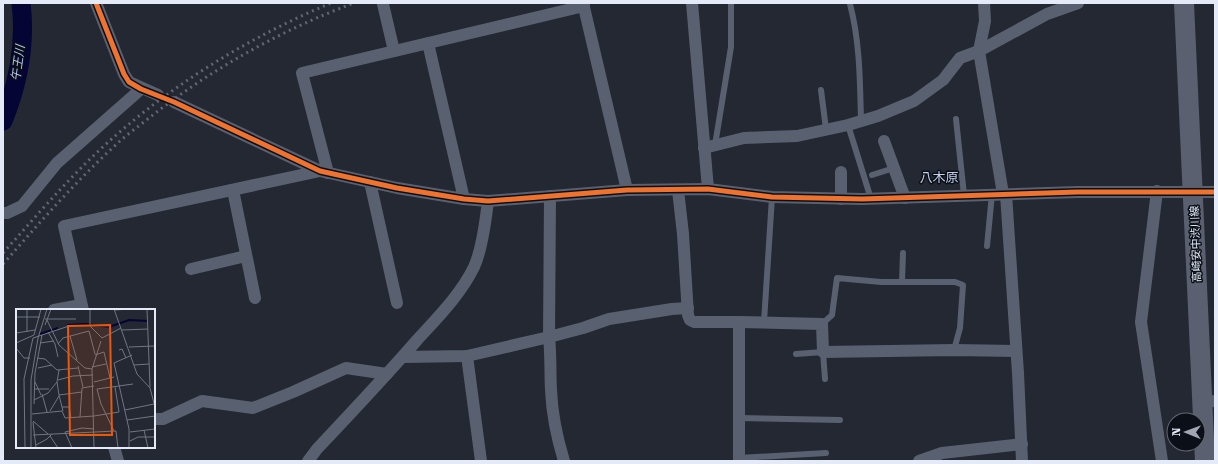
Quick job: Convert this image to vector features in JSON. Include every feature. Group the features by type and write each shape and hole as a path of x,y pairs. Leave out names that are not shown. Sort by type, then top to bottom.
{"main road":[{"name":"高崎安中渋川線","path":"1184,3 1193,191 1209,402 1205,461"}],"street":[{"path":"96,3 124,74 129,82 141,89 158,95"},
{"path":"692,3 710,146 708,189"},
{"path":"984,3 985,21 979,51 1001,194 1016,351 1022,461"},
{"path":"710,146 744,138 798,136 848,125 878,116 914,101 942,80 960,58 979,51 1047,14 1078,3"},
{"path":"383,4 394,51"},
{"path":"324,172 302,73 584,5 627,190"},
{"path":"428,43 464,199"},
{"path":"3,213 7,213 22,206 57,163 141,89"},
{"path":"174,102 324,172 464,199 488,201 627,190 708,189 772,197 841,199 1077,192 1215,192"},
{"path":"884,141 905,198"},
{"path":"63,309 82,307 64,226 324,172"},
{"path":"841,172 841,199"},
{"path":"370,182 397,303"},
{"path":"233,190 255,298"},
{"path":"678,190 684,234 688,315 690,320 694,322 822,324 823,352 954,350 1016,351"},
{"path":"1157,191 1141,322 1162,461"},
{"path":"550,196 549,337 551,356 551,391 553,417 564,461"},
{"path":"308,461 317,449 443,312 467,280 475,265 481,242 488,201"},
{"path":"191,269 246,256"},
{"path":"403,357 467,356 549,337 583,328 608,319 688,308"},
{"path":"739,322 739,460"},
{"path":"467,356 481,461"},
{"path":"155,419 163,419 202,401 253,408 346,368 387,374"},
{"path":"919,461 942,453 1022,444"},
{"path":"114,448 118,461"}],"lane":[{"path":"710,146 731,47 731,3"},
{"path":"850,4 855,24 860,63 861,121"},
{"path":"821,90 826,129"},
{"path":"956,120 964,196"},
{"path":"848,125 871,199"},
{"path":"872,175 894,168"},
{"path":"987,246 1001,194"},
{"path":"764,322 772,197"},
{"path":"902,282 903,253"},
{"path":"822,324 832,315 837,278 882,282 955,282 963,285 960,328 954,350"},
{"path":"796,354 823,352 824,379"},
{"path":"739,418 840,420"},
{"path":"739,460 826,453"}],"waterway":[{"name":"午王川","path":"3,121 13,93 20,63 22,33 21,3"}],"railway":[{"path":"3,253 83,166 138,116 199,72 231,53 297,18 331,3"},
{"path":"3,264 104,155 172,100 221,68 273,39 354,3"}],"cycle path":[{"path":"96,3 124,74 129,82 141,89 174,102 320,171 397,188 464,199 488,201 627,190 708,189 772,197 862,199 1077,192 1215,192"}],"district":[{"name":"八木原","path":"939,177"}]}
